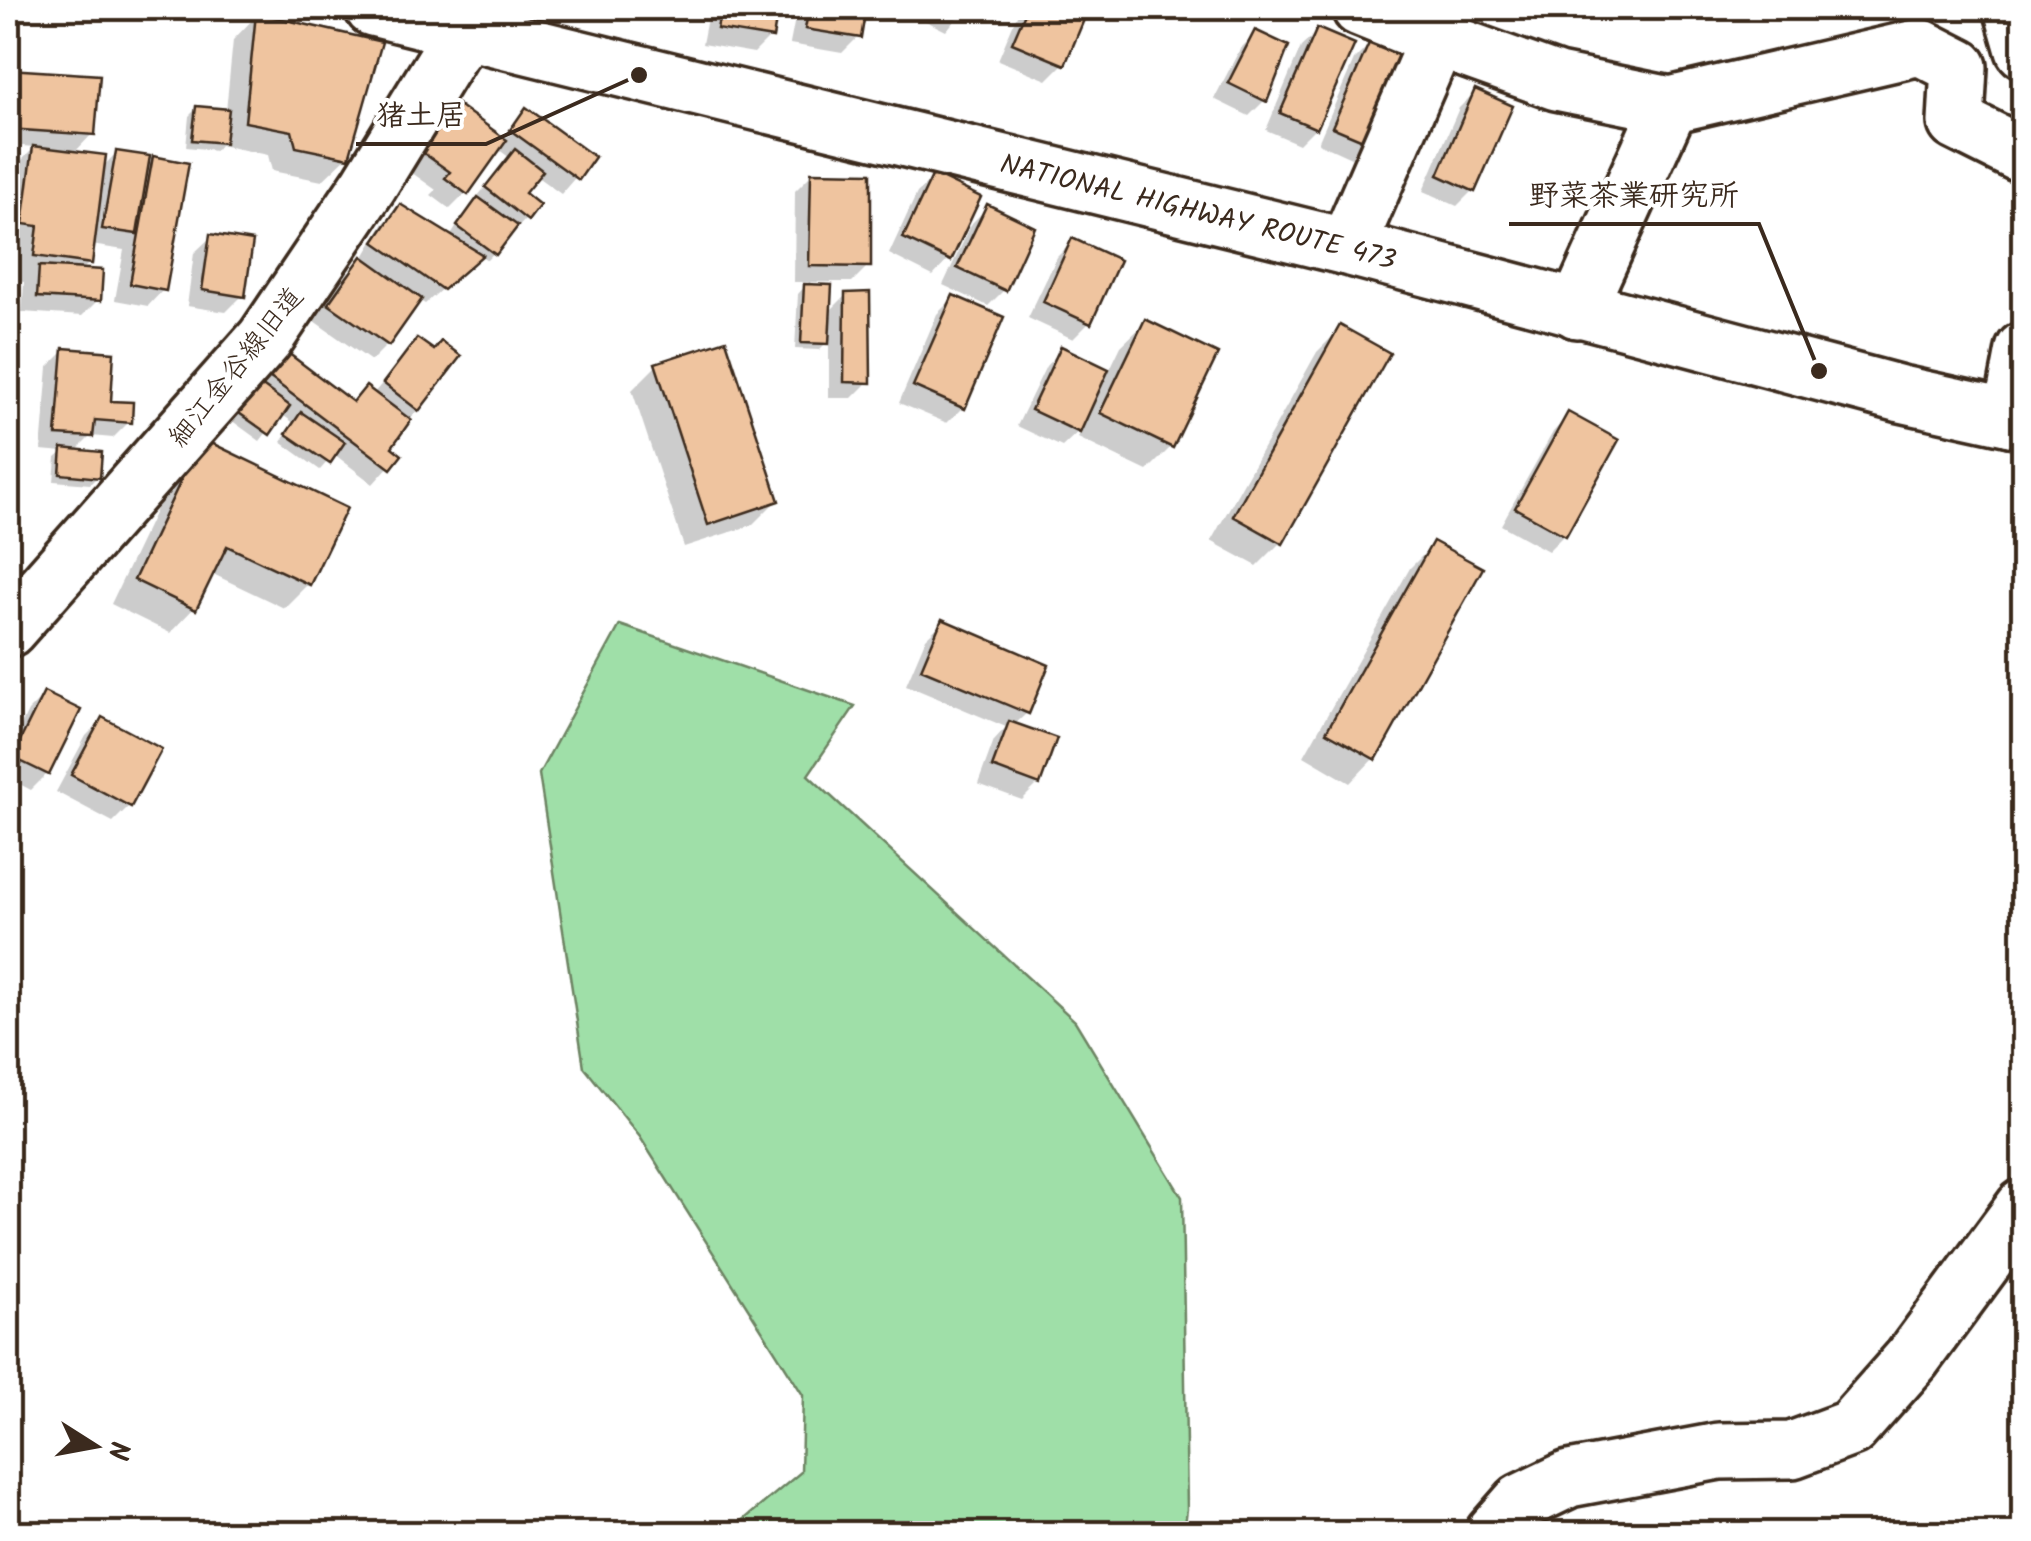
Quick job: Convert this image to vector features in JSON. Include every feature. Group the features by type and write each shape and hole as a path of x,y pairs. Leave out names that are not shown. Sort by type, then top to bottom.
{"main road":[{"name":"NATIONAL HIGHWAY ROUTE 473","path":"374,8 477,20 1577,310 2017,420"},
{"path":"1360,8 1557,82 1670,104 1920,47 1960,67 1956,122 2024,156"},
{"path":"2012,8 2024,50"},
{"name":"細江金谷線旧道","path":"8,628 265,338 369,186 450,52 477,20"},
{"path":"1347,247 1437,39"},
{"path":"1577,310 1670,104"},
{"path":"2017,420 2024,350"},
{"path":"1493,1534 1521,1502 1569,1479 1719,1451 1792,1450 1850,1428 1912,1358 2024,1207"}],"green space":[{"path":"620,625 855,706 808,775 1075,1021 1182,1197 1187,1509 1184,1533 728,1533 801,1472 803,1395 640,1137 584,1067 539,774"}],"building":[{"path":"721,8 778,8 773,38 717,29"},
{"path":"809,8 866,8 861,38 805,29"},
{"path":"1027,8 1088,10 1065,65 1012,43"},
{"path":"256,13 382,42 349,158 296,147 292,131 245,122"},
{"path":"1317,28 1355,44 1317,129 1280,113"},
{"path":"1255,30 1289,46 1267,102 1228,83"},
{"path":"1370,41 1407,58 1370,143 1332,127"},
{"path":"8,69 100,75 95,135 8,129"},
{"path":"1475,89 1513,106 1475,192 1438,175"},
{"path":"457,104 507,140 468,195 445,178 450,172 422,152"},
{"path":"196,106 229,109 225,143 192,140"},
{"path":"526,107 595,157 579,180 510,130"},
{"path":"33,146 106,155 92,264 34,256 38,226 23,224"},
{"path":"515,149 543,171 525,193 540,205 528,221 485,187"},
{"path":"116,151 150,156 137,234 102,229"},
{"path":"153,156 189,163 166,291 130,284"},
{"path":"811,172 871,173 871,267 809,266"},
{"path":"933,174 981,197 951,261 903,238"},
{"path":"478,197 518,226 496,255 457,226"},
{"path":"400,204 483,255 443,290 374,242"},
{"path":"987,204 1035,227 1006,291 957,268"},
{"path":"210,234 253,241 245,297 202,290"},
{"path":"1072,238 1120,260 1091,324 1043,302"},
{"path":"362,256 422,299 389,346 328,304"},
{"path":"39,266 103,270 101,301 37,297"},
{"path":"804,284 832,285 829,344 801,343"},
{"path":"870,292 871,383 844,382 845,293"},
{"path":"953,295 1004,317 965,409 913,386"},
{"path":"1145,319 1218,354 1173,448 1100,413"},
{"path":"1340,325 1390,353 1283,544 1233,516"},
{"path":"417,338 434,350 441,341 461,356 419,411 383,383"},
{"path":"726,340 779,501 708,525 655,363"},
{"path":"1061,346 1109,369 1080,433 1031,410"},
{"path":"63,348 114,352 111,401 133,402 132,423 95,420 93,437 56,435"},
{"path":"288,353 353,402 366,386 411,420 392,447 402,455 391,469 269,377"},
{"path":"257,382 290,406 270,435 236,411"},
{"path":"10,390 10,466 8,466"},
{"path":"301,412 345,442 330,464 286,434"},
{"path":"1568,412 1619,440 1566,536 1515,508"},
{"path":"201,438 347,508 310,585 227,546 196,610 134,580"},
{"path":"62,448 102,452 100,478 60,474"},
{"path":"1433,541 1483,568 1376,760 1326,732"},
{"path":"942,619 1049,665 1029,714 921,669"},
{"path":"44,692 81,710 49,775 12,757"},
{"path":"102,717 162,749 131,807 71,775"},
{"path":"1009,721 1057,738 1040,785 992,767"}],"place":[{"name":"猪土居","path":"639,75"},
{"name":"野菜茶業研究所","path":"1819,371"}]}
